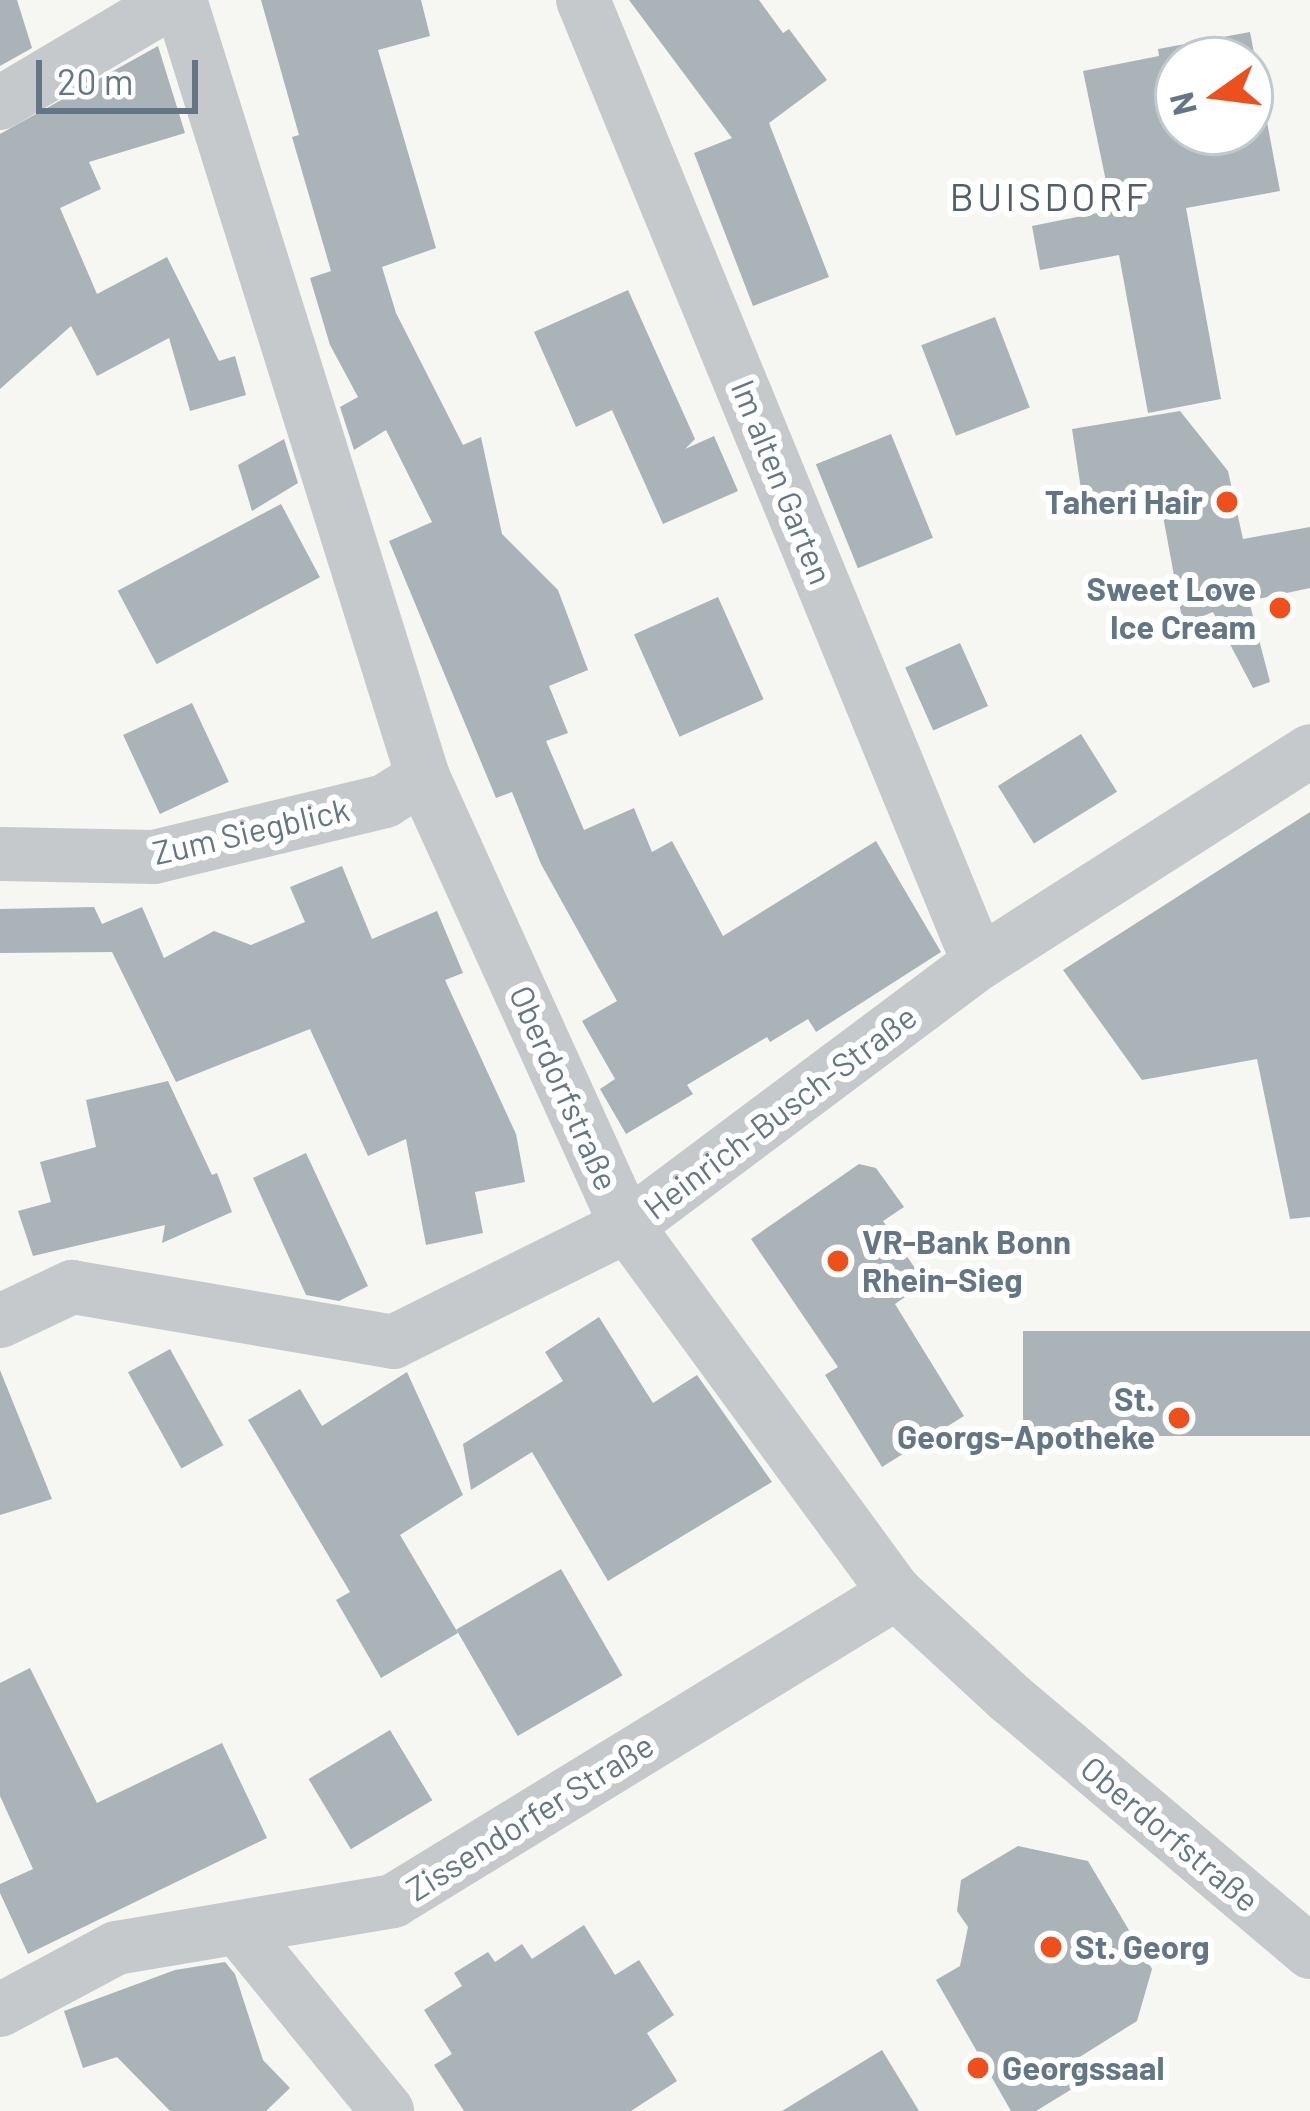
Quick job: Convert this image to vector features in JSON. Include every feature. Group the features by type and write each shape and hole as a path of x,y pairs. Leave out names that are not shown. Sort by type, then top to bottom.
{"street":[{"path":"0,103 177,0"},
{"name":"Oberdorfstraße","path":"177,0 423,777 627,1226 896,1593 1010,1699 1310,1952"},
{"name":"Im alten Garten","path":"584,0 980,963"},
{"name":"Heinrich-Busch-Straße","path":"0,1321 72,1287 393,1342 627,1226 980,963 1310,751"},
{"name":"Zum Siegblick","path":"0,854 154,857 385,801 423,777"},
{"name":"Zissendorfer Straße","path":"0,2010 116,1948 392,1901 896,1593"},
{"path":"238,1928 387,2111"}],"building":[{"path":"0,0 17,0 32,48 0,66"},
{"path":"261,0 421,0 430,36 378,50 436,248 382,267 396,313 463,445 481,437 502,534 558,590 588,670 549,686 568,733 546,741 584,830 634,808 652,852 672,841 723,936 876,841 941,952 816,1032 808,1019 770,1042 767,1037 687,1085 693,1094 626,1134 600,1089 615,1079 582,1021 617,1001 541,864 512,792 496,798 389,541 432,522 386,430 354,450 340,407 358,397 330,345 310,278 331,271 292,137 299,135"},
{"path":"629,0 759,0 783,33 789,29 827,80 769,123 829,277 753,306 694,153 732,138"},
{"path":"158,46 185,133 89,162 101,189 60,208 97,294 167,257 219,361 235,356 246,395 190,411 169,338 97,376 71,326 0,389 0,134"},
{"path":"1154,57 1154,156 1273,156 1280,191 1186,208 1221,399 1148,413 1119,255 1040,270 1032,226 1112,210 1083,71"},
{"path":"628,290 695,439 685,449 714,436 738,491 663,524 612,410 576,427 534,332"},
{"path":"995,317 1030,408 956,436 921,345"},
{"path":"1180,411 1228,471 1243,539 1310,527 1310,588 1249,601 1270,682 1253,688 1213,612 1183,624 1160,500 1085,516 1072,429"},
{"path":"891,434 933,538 858,568 816,464"},
{"path":"284,439 298,483 252,511 238,465"},
{"path":"281,504 320,577 157,664 118,591"},
{"path":"718,597 764,699 680,737 634,634"},
{"path":"960,643 988,706 933,730 905,667"},
{"path":"192,703 229,782 160,814 123,735"},
{"path":"1081,734 1117,792 1034,844 998,786"},
{"path":"1310,812 1310,1217 1290,1219 1257,1059 1142,1080 1063,970"},
{"path":"342,866 372,939 437,911 463,973 445,980 516,1134 525,1182 475,1192 483,1233 426,1245 406,1139 368,1156 310,1029 176,1082 112,952 0,953 0,909 94,907 102,924 142,907 164,958 214,931 251,945 305,922 290,887"},
{"path":"168,1081 212,1175 217,1173 232,1212 162,1243 165,1225 33,1256 18,1211 51,1202 40,1162 96,1147 86,1100"},
{"path":"306,1153 368,1286 339,1301 306,1295 253,1178"},
{"path":"859,1164 876,1168 904,1207 883,1221 925,1283 895,1304 964,1416 882,1467 825,1375 838,1367 751,1239"},
{"path":"599,1317 653,1403 697,1375 772,1482 608,1581 532,1452 471,1490 463,1444 563,1381 545,1352"},
{"path":"1023,1331 1310,1331 1310,1436 1023,1436"},
{"path":"170,1349 223,1445 181,1468 128,1372"},
{"path":"0,1370 52,1499 0,1515"},
{"path":"407,1372 463,1495 400,1535 458,1633 381,1678 336,1600 350,1592 248,1420 300,1389 322,1426"},
{"path":"561,1569 622,1676 518,1736 456,1630"},
{"path":"30,1668 97,1803 222,1743 267,1838 28,1954 0,1893 0,1884 33,1869 0,1796 0,1683"},
{"path":"390,1730 432,1800 351,1849 309,1779"},
{"name":"St. Georg","path":"1018,1846 1088,1861 1152,1969 1137,2021 1078,2058 1090,2078 1036,2111 1011,2111 936,1980 960,1966 968,1927 957,1911 961,1880"},
{"path":"584,1925 615,1975 639,1960 674,2015 647,2033 677,2081 631,2111 464,2111 434,2065 452,2054 424,2010 462,1986 454,1973 488,1952 495,1962 522,1944 532,1959"},
{"path":"225,1962 235,1974 263,2060 290,2088 266,2111 170,2111 117,2057 83,2068 64,2011 175,1970"},
{"path":"882,2050 919,2111 782,2111"}],"place":[{"name":"Taheri Hair","path":"1227,502"},
{"name":"Sweet Love Ice Cream","path":"1280,608"},
{"name":"VR-Bank Bonn Rhein-Sieg","path":"838,1261"},
{"name":"St. Georgs-Apotheke","path":"1179,1418"},
{"name":"St. Georg","path":"1051,1947"},
{"name":"Georgssaal","path":"978,2068"}],"district":[{"name":"BUISDORF","path":"1050,196"}]}
